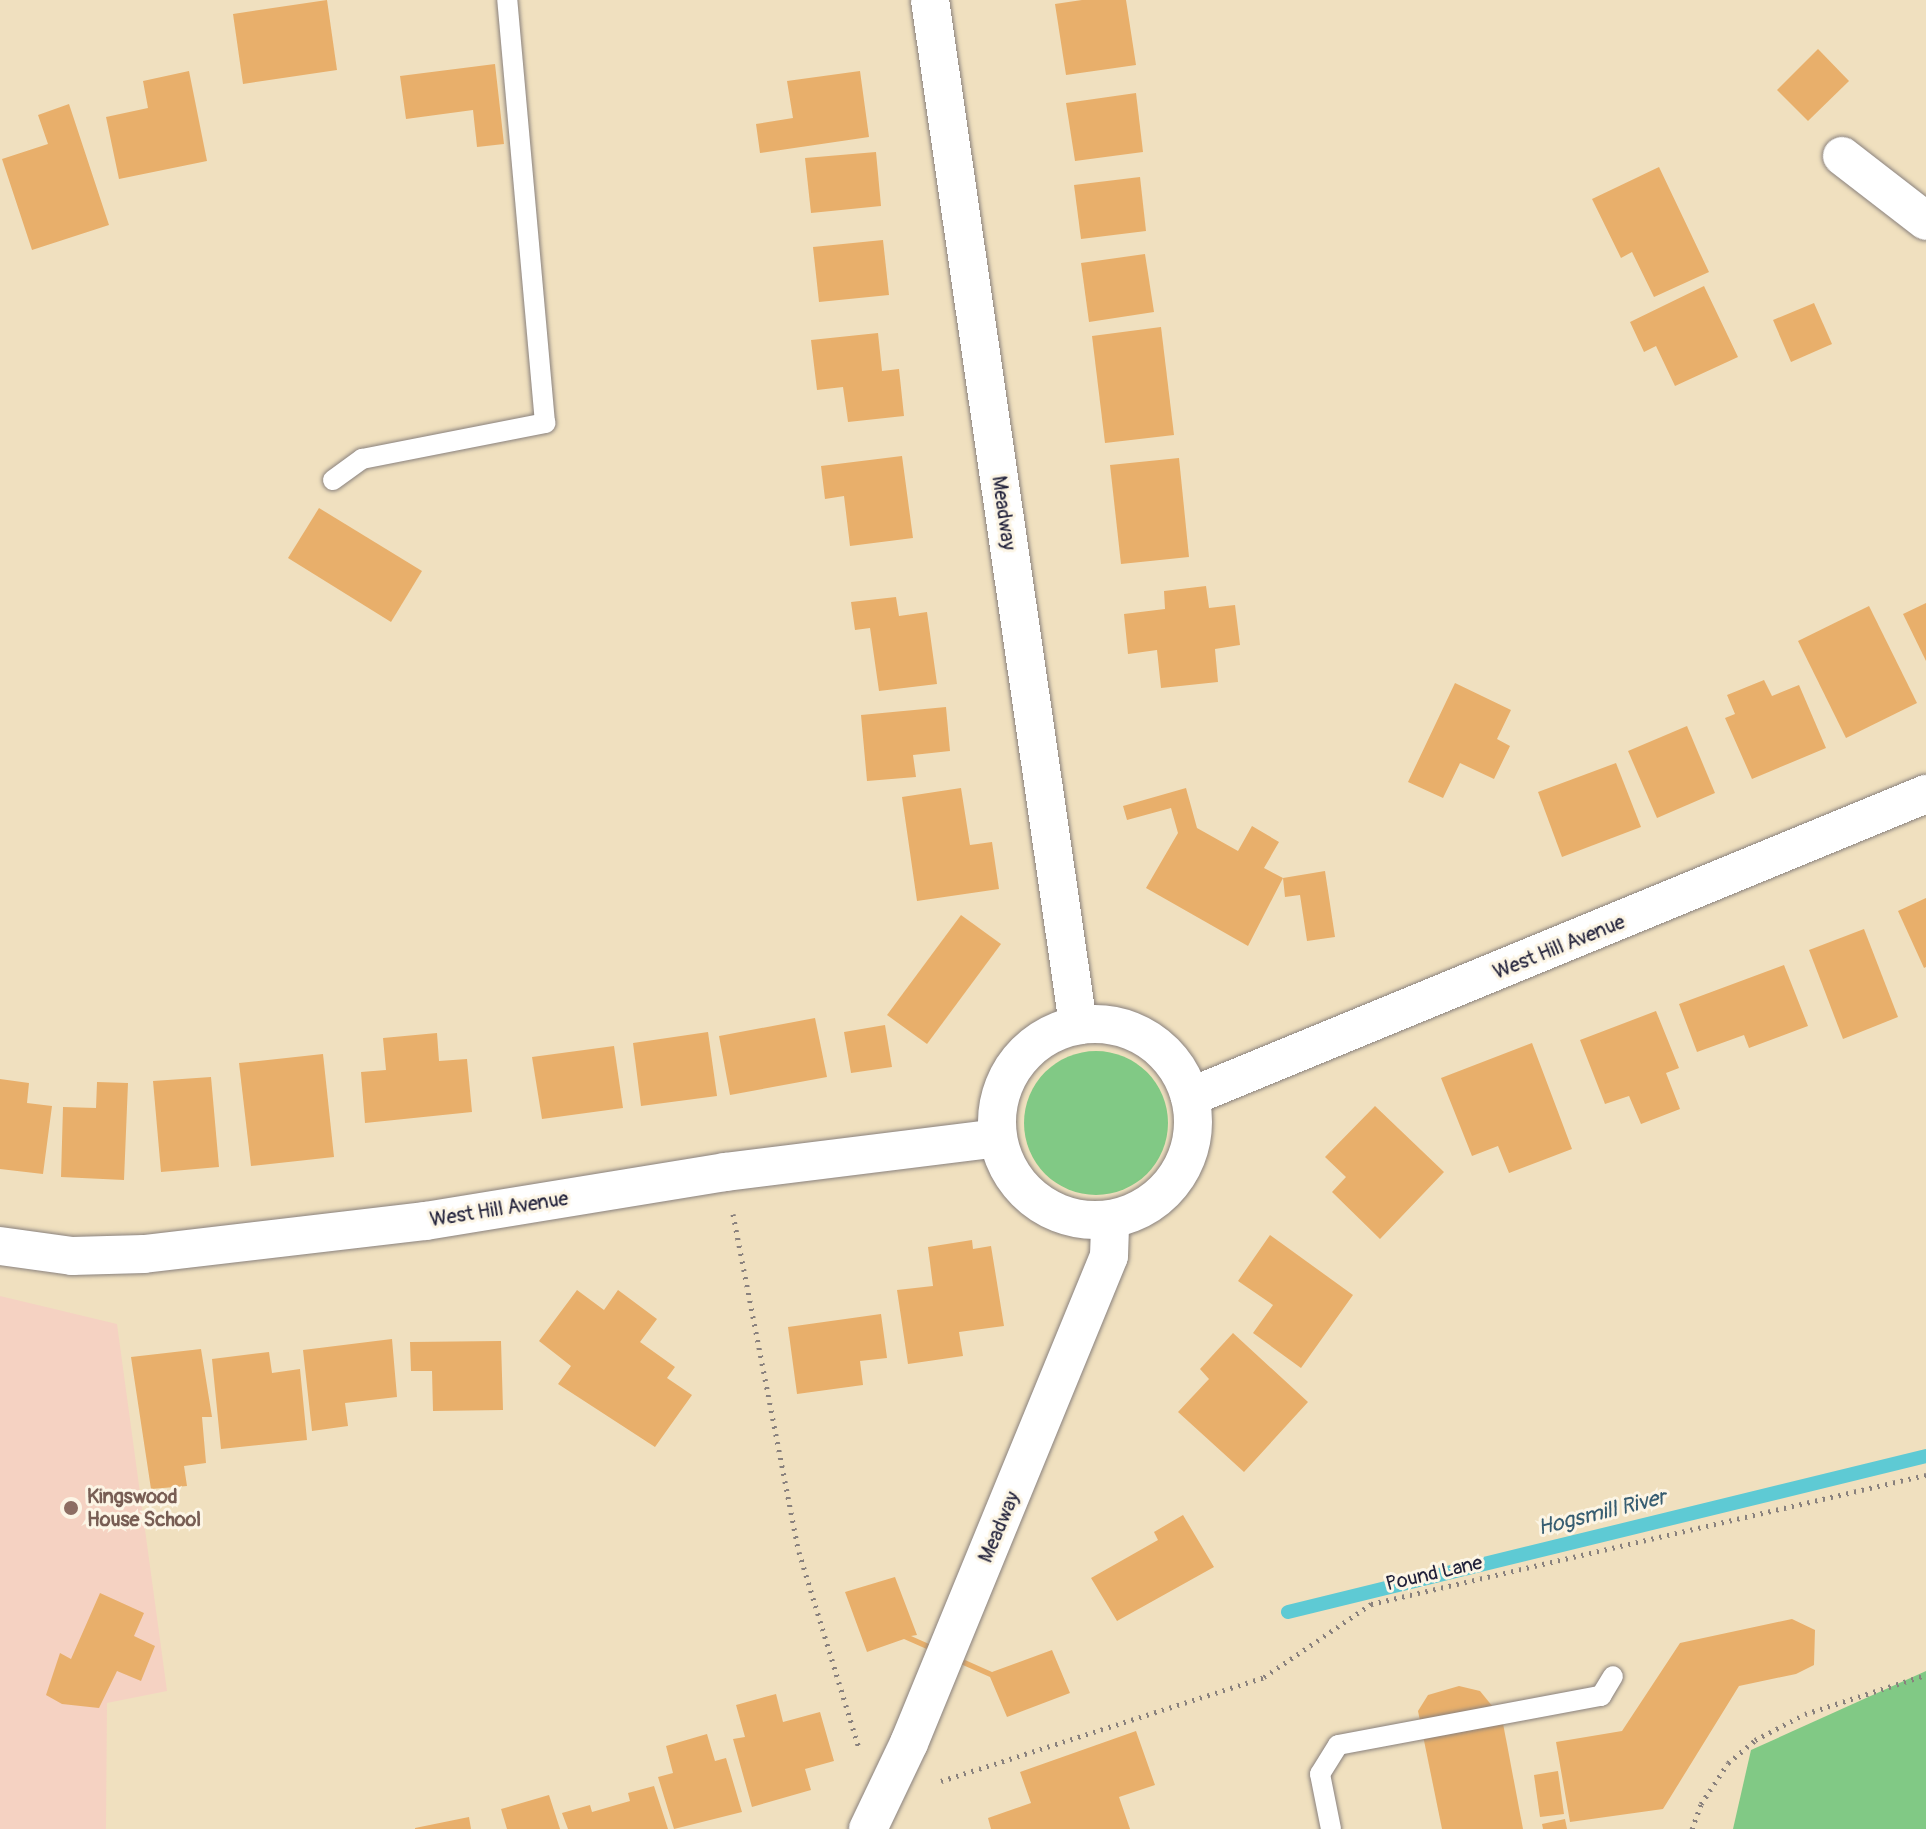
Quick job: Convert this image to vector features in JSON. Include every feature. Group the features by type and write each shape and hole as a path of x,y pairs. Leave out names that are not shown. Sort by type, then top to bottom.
{"street":[{"name":"Meadway","path":"930,0 1078,1025"},
{"path":"1842,156 1926,221"},
{"name":"West Hill Avenue","path":"1190,1097 1926,794"},
{"path":"1078,1025 1135,1032 1179,1070 1190,1097 1193,1130 1186,1162 1159,1196 1141,1209 1110,1220 1079,1219 1038,1201 1007,1167 997,1138 997,1107 1007,1078 1024,1053 1049,1035 1078,1025"},
{"name":"West Hill Avenue","path":"0,1246 72,1256 144,1254 426,1221 725,1172 997,1138"},
{"name":"Meadway","path":"875,1813 1109,1256 1110,1220"}],"lane":[{"path":"333,480 362,459 545,423 507,0"},
{"path":"1331,1829 1320,1774 1338,1745 1601,1696 1613,1676"}],"path":[{"path":"725,1172 799,1552 875,1813"},
{"name":"Pound Lane","path":"875,1813 1021,1758 1264,1677 1371,1604 1926,1475"},
{"path":"1692,1829 1701,1804 1728,1763 1755,1740 1805,1714 1926,1675"}],"shaded area":[{"name":"Kingswood House School","path":"0,1296 117,1324 167,1691 107,1703 106,1829 0,1829"}],"green space":[{"path":"1096,1051 1123,1057 1147,1072 1162,1096 1168,1123 1162,1150 1147,1174 1123,1189 1096,1195 1069,1189 1045,1174 1030,1150 1024,1123 1030,1096 1045,1072 1069,1057"},
{"path":"1926,1671 1926,1829 1733,1829 1751,1750"}],"building":[{"path":"327,0 337,70 243,84 233,14"},
{"path":"1082,0 1126,0 1136,65 1066,75 1055,4"},
{"path":"1818,49 1849,81 1808,121 1777,90"},
{"path":"495,64 504,144 477,147 473,110 406,119 400,76"},
{"path":"189,71 207,161 119,179 106,117 148,108 143,81"},
{"path":"860,71 869,137 760,153 756,124 793,118 787,81"},
{"path":"1136,93 1143,152 1075,161 1066,103"},
{"path":"69,104 109,225 32,250 2,159 48,144 38,115"},
{"path":"876,152 881,206 811,213 805,158"},
{"path":"1659,167 1709,272 1654,297 1632,252 1621,258 1592,199"},
{"path":"1140,177 1146,231 1081,239 1074,185"},
{"path":"883,240 889,295 819,302 813,247"},
{"path":"1145,254 1154,312 1089,322 1081,263"},
{"path":"1704,286 1738,357 1675,386 1656,346 1644,352 1630,322"},
{"path":"1814,303 1832,344 1791,362 1773,320"},
{"path":"1161,327 1174,435 1105,443 1092,336"},
{"path":"878,333 882,371 899,369 904,416 848,422 843,387 817,390 811,340"},
{"path":"902,456 913,538 850,546 844,496 825,499 821,466"},
{"path":"1179,458 1189,557 1121,564 1110,465"},
{"path":"319,508 422,571 391,622 288,558"},
{"path":"1206,586 1209,608 1235,605 1240,645 1215,649 1218,682 1161,688 1157,650 1128,654 1124,614 1165,609 1164,591"},
{"path":"896,597 899,616 927,612 937,684 879,691 870,628 855,630 851,602"},
{"path":"1926,603 1926,661 1903,614"},
{"path":"1869,606 1917,703 1846,738 1798,641"},
{"path":"1764,680 1772,696 1799,685 1826,748 1752,779 1725,718 1735,714 1727,695"},
{"path":"1455,683 1511,710 1497,739 1510,746 1494,779 1460,763 1443,798 1408,782"},
{"path":"946,707 950,751 913,755 916,777 867,781 861,715"},
{"path":"1687,726 1715,793 1657,818 1628,751"},
{"path":"1616,763 1641,827 1562,857 1538,792"},
{"path":"961,788 970,845 992,842 999,889 917,901 902,797"},
{"path":"1186,788 1197,828 1238,851 1252,826 1279,842 1264,868 1283,878 1248,946 1146,888 1178,833 1171,808 1127,820 1123,806"},
{"path":"1325,871 1335,937 1307,941 1300,895 1285,897 1283,878"},
{"path":"1926,898 1926,967 1924,968 1898,911"},
{"path":"961,915 1001,944 927,1044 887,1015"},
{"path":"1864,929 1898,1017 1843,1039 1809,950"},
{"path":"1784,965 1808,1026 1749,1048 1744,1035 1697,1052 1679,1004"},
{"path":"1656,1011 1679,1068 1666,1073 1680,1109 1641,1124 1629,1096 1605,1104 1580,1040"},
{"path":"815,1018 827,1077 730,1095 719,1036"},
{"path":"885,1025 892,1067 851,1073 844,1032"},
{"path":"708,1032 717,1096 641,1106 633,1043"},
{"path":"437,1033 439,1061 467,1059 472,1112 365,1123 361,1072 386,1070 383,1038"},
{"path":"1532,1043 1572,1149 1509,1173 1498,1146 1472,1156 1441,1078"},
{"path":"614,1046 623,1108 542,1119 532,1057"},
{"path":"323,1054 334,1157 251,1166 239,1063"},
{"path":"211,1077 219,1167 161,1172 153,1081"},
{"path":"0,1079 29,1083 27,1103 52,1106 43,1174 0,1169"},
{"path":"97,1082 128,1083 124,1180 61,1177 63,1107 96,1108"},
{"path":"1375,1106 1444,1172 1380,1239 1332,1192 1346,1177 1325,1157"},
{"path":"1270,1235 1353,1295 1301,1368 1253,1333 1273,1305 1238,1281"},
{"path":"972,1240 973,1249 991,1246 1004,1326 959,1332 963,1356 908,1364 897,1290 933,1286 928,1247"},
{"path":"577,1290 604,1310 618,1290 657,1319 640,1342 675,1367 667,1378 692,1395 655,1447 558,1384 571,1366 539,1341"},
{"path":"881,1314 887,1358 860,1361 863,1385 797,1394 788,1327"},
{"path":"1233,1333 1308,1402 1244,1472 1178,1412 1209,1379 1200,1369"},
{"path":"392,1339 397,1397 345,1403 348,1426 312,1431 303,1350"},
{"path":"501,1341 503,1410 433,1411 432,1371 411,1371 410,1342"},
{"path":"201,1349 212,1417 202,1417 206,1463 184,1466 187,1486 151,1489 131,1357"},
{"path":"269,1352 272,1373 300,1369 307,1440 221,1449 212,1359"},
{"path":"1183,1515 1214,1567 1117,1621 1091,1578 1158,1540 1154,1532"},
{"path":"895,1577 917,1635 911,1636 992,1672 1052,1650 1070,1693 1007,1717 990,1677 904,1639 867,1652 845,1592"},
{"path":"100,1593 144,1613 134,1636 155,1646 141,1681 117,1671 99,1708 62,1704 46,1695 60,1653 71,1659"},
{"path":"1792,1619 1815,1630 1814,1665 1796,1674 1739,1686 1663,1809 1570,1822 1556,1742 1622,1731 1680,1643"},
{"path":"1459,1686 1480,1691 1502,1718 1523,1829 1442,1829 1418,1711 1428,1695"},
{"path":"776,1694 783,1722 820,1712 834,1761 805,1769 811,1790 752,1807 733,1739 745,1737 736,1705"},
{"path":"1136,1731 1155,1785 1119,1797 1130,1829 991,1829 988,1818 1031,1803 1020,1772"},
{"path":"707,1734 715,1761 726,1758 742,1812 674,1829 658,1777 673,1773 666,1746"},
{"path":"1558,1771 1564,1814 1540,1817 1534,1775"},
{"path":"654,1786 668,1829 568,1829 562,1813 590,1805 592,1812 630,1801 628,1793"},
{"path":"549,1795 560,1829 507,1829 501,1809"},
{"path":"469,1817 471,1829 415,1829 415,1828"},
{"path":"1565,1819 1567,1829 1543,1829 1542,1824"}],"waterway":[{"name":"Hogsmill River","path":"1288,1612 1926,1456"}],"place":[{"name":"Kingswood House School","path":"71,1508"}]}
